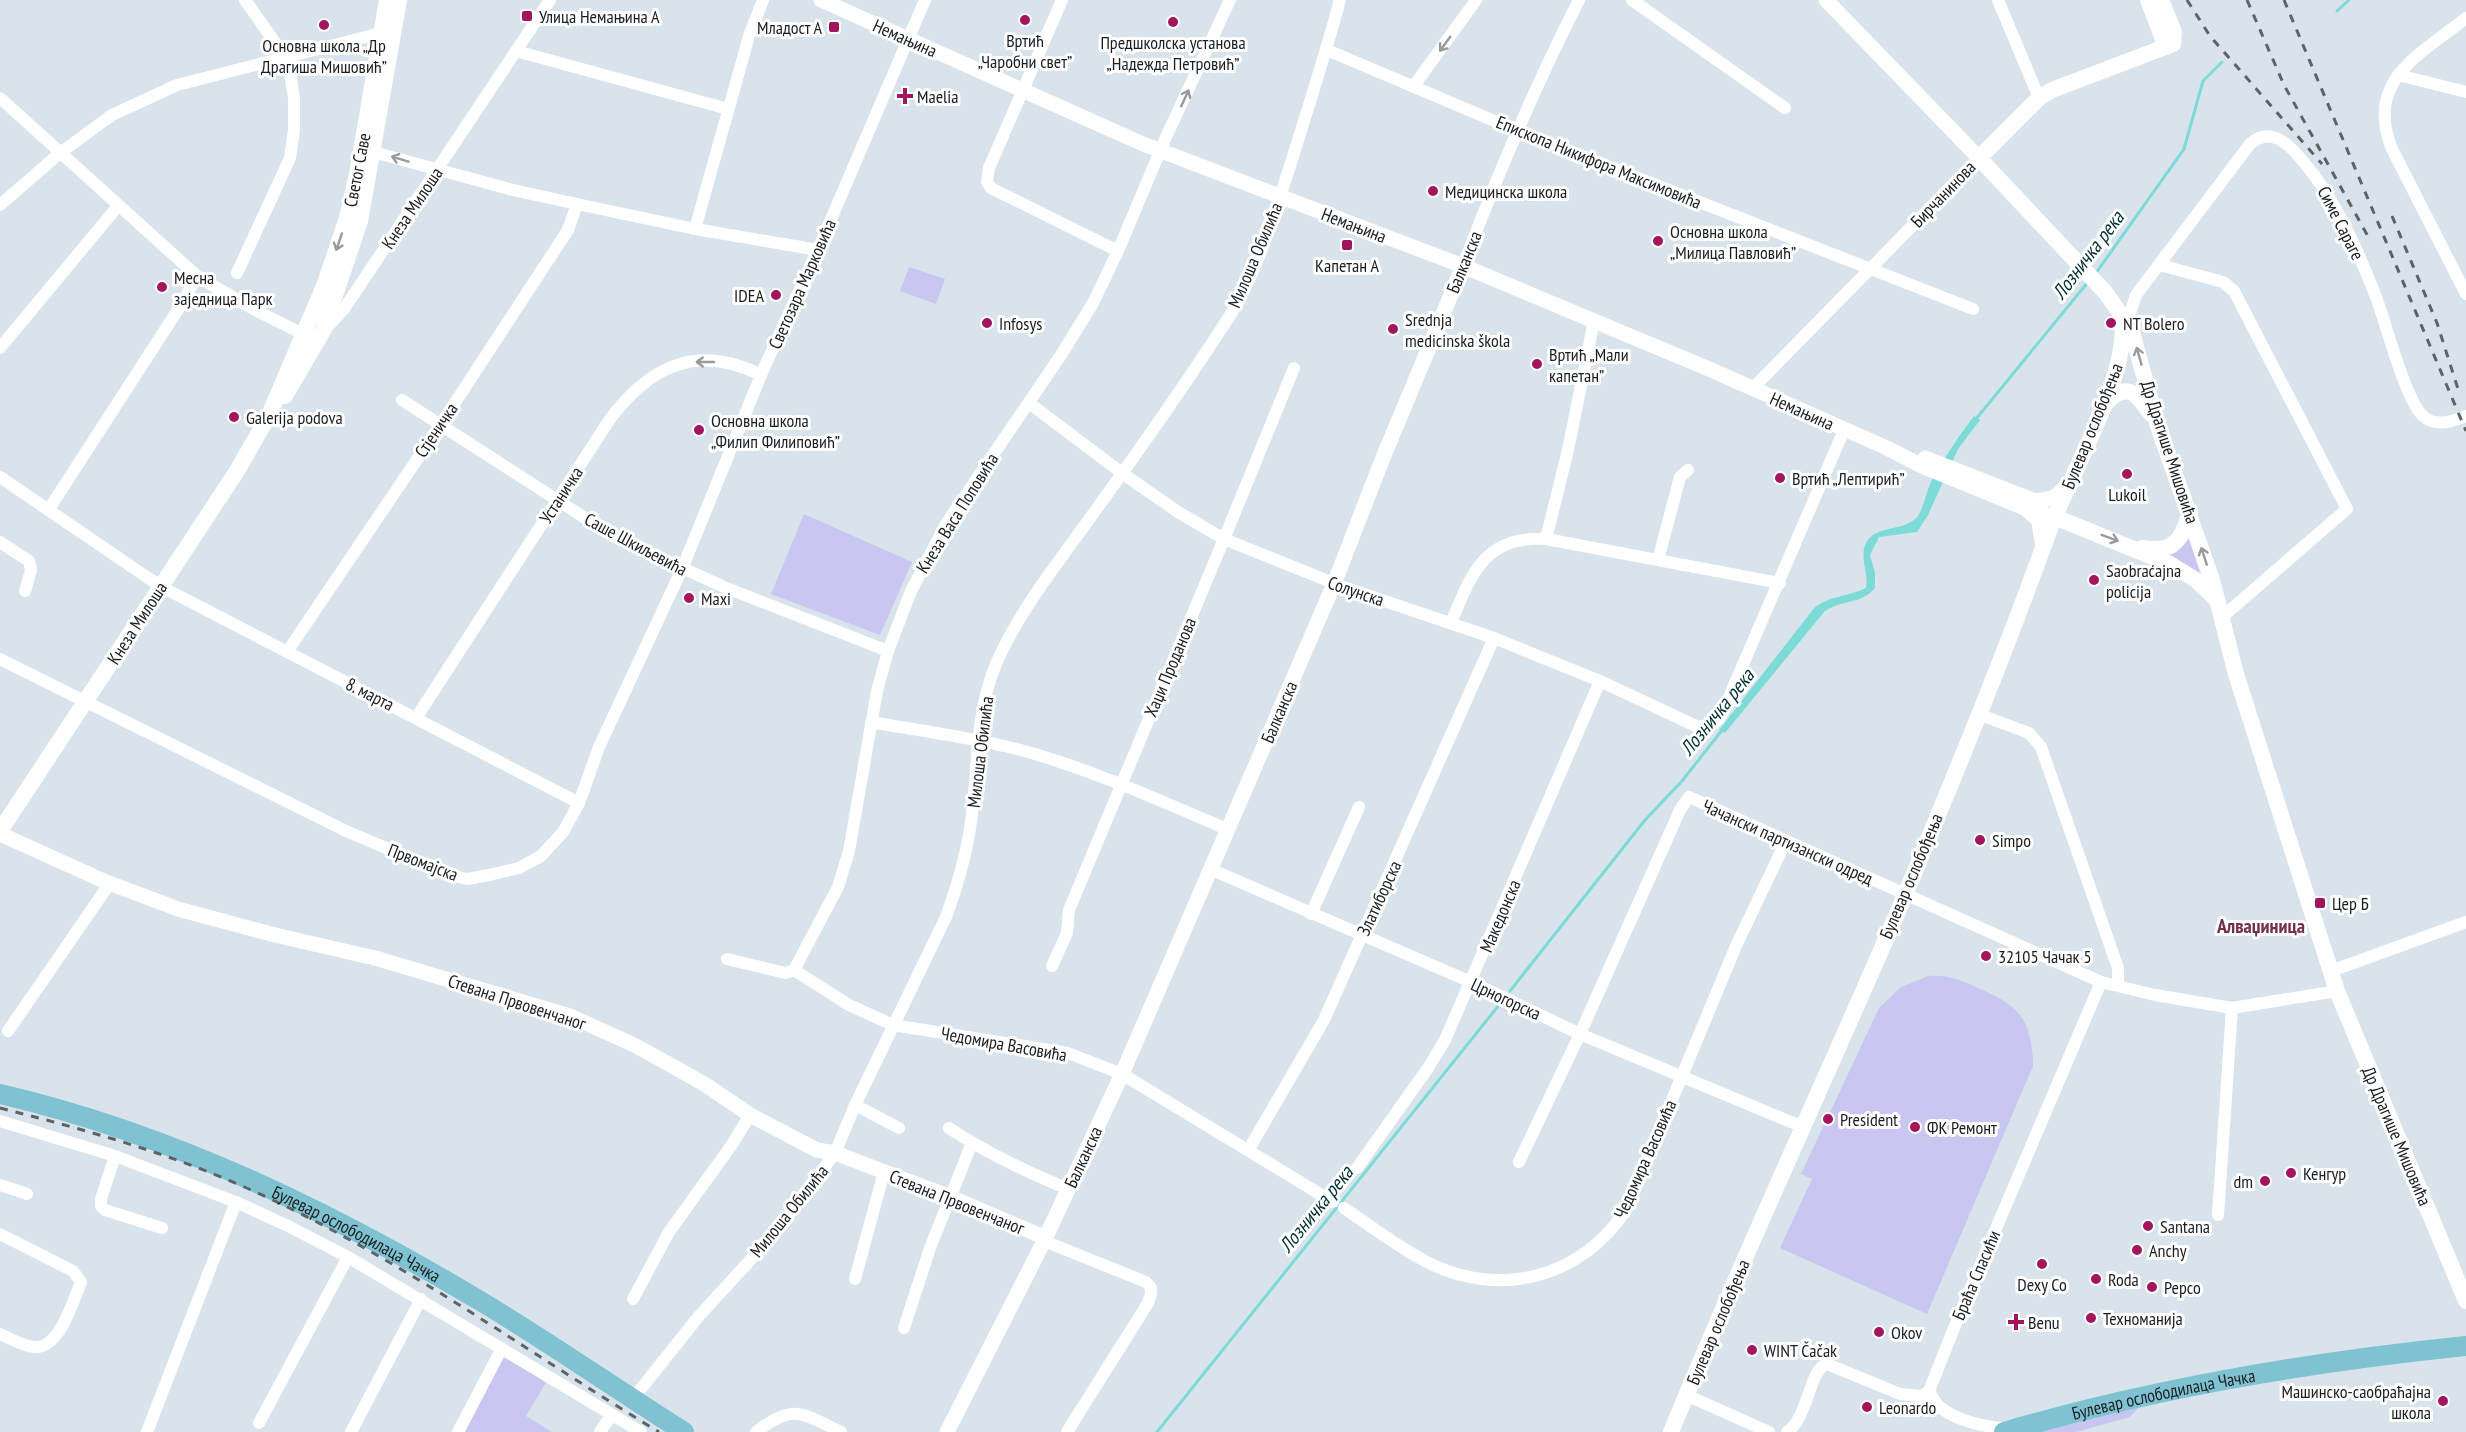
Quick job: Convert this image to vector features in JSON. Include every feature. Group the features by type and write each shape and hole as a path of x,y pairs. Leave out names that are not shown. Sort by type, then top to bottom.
{"main road":[{"name":"Светог Саве","path":"323,331 360,221 381,33 387,0"},
{"name":"Светог Саве","path":"303,334 324,286 368,150 399,0"},
{"path":"2148,0 2166,47 2173,44 2175,37 2161,0"},
{"name":"Бирчанинова","path":"1979,158 2039,98 2052,90 2166,47"},
{"name":"Др Драгише Мишовића","path":"1979,158 2092,278 2118,309 2131,329 2157,423 2190,513 2217,600 2236,674 2337,991 2466,1301"},
{"name":"Булевар ослобођења","path":"1671,1432 1905,894 2055,517 2102,407 2122,352 2123,331 2118,309"},
{"name":"Кнеза Милоша","path":"270,413 287,394 323,331"},
{"name":"Кнеза Милоша","path":"0,832 237,471 270,413 303,334"},
{"path":"2102,407 2113,396 2128,391 2136,394 2157,423"},
{"path":"2067,489 2066,502 2087,530"},
{"path":"2027,509 2041,526 2043,551"},
{"path":"2132,547 2153,550 2172,545 2183,532 2190,513"},
{"name":"Немањина","path":"2055,517 2132,547 2185,572 2217,600"},
{"path":"2043,551 2052,541 2066,532 2087,530"},
{"name":"Булевар ослободилаца Чачка","path":"0,1094 91,1119 176,1148 314,1209 482,1302 684,1432"},
{"name":"Булевар ослободилаца Чачка","path":"2009,1431 2071,1413 2210,1383 2316,1365 2466,1346"}],"street":[{"path":"237,273 290,158 294,130 294,98 286,58 245,0"},
{"name":"Кнеза Милоша","path":"323,331 344,309 550,0"},
{"path":"695,229 749,36 764,0"},
{"name":"Немањина","path":"821,0 1160,151 1463,266 1752,389 1887,448 1922,466 2027,509 2055,517"},
{"name":"Светозара Марковића","path":"682,569 760,375 818,250 925,0"},
{"path":"1062,0 989,168 987,182 991,188 1118,251"},
{"name":"Кнеза Васа Поповића","path":"794,970 838,887 849,851 871,722 888,651 910,591 946,524 1029,403 1093,303 1230,0"},
{"name":"Милоша Обилића","path":"640,1390 699,1316 776,1232 835,1153 855,1105 946,917 956,888 971,818 978,741 987,691 1007,643 1044,582 1230,315 1258,258 1327,50 1340,0"},
{"path":"1413,87 1476,0"},
{"name":"Балканска","path":"947,1432 1045,1240 1122,1074 1334,584 1382,460 1518,131 1579,0"},
{"path":"1632,0 1785,108"},
{"name":"Др Драгише Мишовића","path":"1826,0 1979,158"},
{"path":"1998,0 2039,98"},
{"path":"2466,18 2413,60 2398,75 2387,93 2384,106 2388,140 2466,294"},
{"path":"0,205 60,153 112,116 177,85 381,33"},
{"name":"Епископа Никифора Максимовића","path":"1327,50 1518,131 1973,309"},
{"path":"516,51 728,109"},
{"path":"2398,75 2466,92"},
{"path":"0,98 197,276 255,310 303,334 323,331"},
{"name":"Симе Сараге","path":"2118,309 2136,295 2160,265 2250,144 2265,135 2278,137 2295,150 2334,203 2375,296 2418,410 2425,417 2437,423 2449,422 2466,416"},
{"path":"368,150 437,170 577,204 695,229 818,250"},
{"name":"Бирчанинова","path":"1752,389 1979,158"},
{"name":"Стјеничка","path":"287,652 441,424 568,230 577,204"},
{"path":"0,348 118,206"},
{"path":"2160,265 2223,282 2234,291 2347,509 2221,618"},
{"path":"49,509 197,276"},
{"name":"Симе Сараге","path":"2131,329 2130,313 2136,295"},
{"path":"1546,539 1568,450 1594,321"},
{"name":"Устаничка","path":"416,718 610,419 626,399 649,378 677,365 697,361 738,366 760,375"},
{"name":"Хаџи Проданова","path":"1052,966 1067,933 1069,910 1294,368"},
{"name":"Саше Шкиљевића","path":"402,400 613,536 682,569 888,651"},
{"name":"Солунска","path":"1029,403 1122,473 1178,512 1224,539 1334,584 1494,638 1600,681 1694,727 1710,725 1720,718 1779,583"},
{"path":"1451,622 1471,576 1482,561 1503,544 1516,539 1546,539 1779,583 1844,430"},
{"name":"Немањина","path":"1887,448 1948,465 2035,501 2053,498 2067,489"},
{"path":"1658,560 1680,477 1688,470"},
{"name":"8. марта","path":"0,477 160,586 579,803"},
{"path":"0,542 29,561 31,570 25,591"},
{"name":"Првомајска","path":"0,658 346,831 432,868 467,879 519,868 541,856 562,832 579,803 599,747 682,569"},
{"name":"Златиборска","path":"1249,1149 1324,1020 1494,638"},
{"name":"Македонска","path":"1357,1168 1428,1068 1445,1040 1600,681"},
{"path":"1978,714 2029,733 2041,747 2118,968 2118,985"},
{"path":"871,722 978,741 1053,759 1121,784 1227,830"},
{"name":"Чачански партизански одред","path":"1580,1034 1680,810 1689,797 2101,982 2155,995 2232,1008 2337,991"},
{"path":"1311,914 1359,807"},
{"name":"Стевана Првовенчаног","path":"0,832 110,883 178,909 274,935 375,958 570,1016 634,1045 706,1085 750,1115 817,1150 835,1153 950,1197 1045,1240"},
{"name":"Чедомира Васовића","path":"794,970 849,1005 893,1025 1068,1053 1122,1074 1249,1149 1425,1261 1457,1273 1498,1280 1526,1278 1567,1265 1602,1241 1616,1226 1627,1208 1740,937 1786,841"},
{"name":"Црногорска","path":"1210,869 1471,982 1580,1034 1803,1127"},
{"path":"8,1031 110,883"},
{"path":"2331,971 2466,922"},
{"path":"727,959 785,973 794,970"},
{"name":"Браћа Спасићи","path":"1929,1391 2101,982"},
{"path":"2218,1215 2232,1008"},
{"path":"1519,1162 1580,1034"},
{"path":"855,1105 899,1128"},
{"path":"633,1299 669,1232 750,1115"},
{"path":"0,1121 115,1156 236,1202 348,1257 641,1432"},
{"path":"949,1128 972,1143 1035,1176 1068,1190"},
{"path":"904,1328 950,1197 972,1143"},
{"path":"115,1156 101,1199 101,1206 105,1210 162,1228"},
{"path":"855,1279 884,1172"},
{"path":"0,1185 27,1194"},
{"path":"147,1432 236,1202"},
{"path":"0,1234 73,1271 81,1282 57,1337 47,1345 34,1347 0,1334"},
{"path":"1045,1240 1146,1282 1151,1288 1148,1303 1067,1432"},
{"path":"259,1423 348,1257"},
{"path":"351,1432 421,1299"},
{"path":"458,1432 502,1348"},
{"path":"1786,1432 1799,1421 1818,1369 1827,1364 1900,1394 1922,1396 1929,1391 1938,1406 1961,1418 2009,1431"},
{"path":"1686,1395 1769,1432"},
{"path":"756,1432 778,1417 794,1412 839,1432"},
{"name":"Балканска","path":"953,1432 957,1414"},
{"path":"600,1432 611,1416"}],"shaded area":[{"path":"909,267 945,279 936,304 900,291"},
{"path":"1974,416 1980,420 1958,449 1928,515 1917,532 1879,537 1870,555 1875,573 1875,588 1864,597 1837,605 1824,612 1725,733 1719,730 1815,607 1828,600 1866,588 1863,554 1866,543 1877,533 1906,525 1918,516 1936,473"},
{"path":"804,514 912,562 880,635 771,594"},
{"path":"2184,540 2189,540 2202,579 2165,556 2177,552"},
{"name":"ФК Ремонт","path":"1928,976 1960,980 1991,994 2012,1007 2025,1023 2029,1033 2033,1066 1927,1314 1780,1248 1812,1179 1801,1174 1879,1008 1901,987"},
{"path":"502,1355 547,1381 526,1416 552,1432 465,1432"},
{"path":"2139,1407 2130,1417 2076,1432 2032,1432"}],"waterway":[{"name":"Лозничка река","path":"2337,11 2349,0"},
{"name":"Лозничка река","path":"2096,273 2184,149 2203,81 2222,62"},
{"name":"Лозничка река","path":"1976,419 2088,282"},
{"name":"Лозничка река","path":"1510,991 1645,820 1682,781 1723,729"},
{"name":"Лозничка река","path":"1157,1432 1499,1005"}],"railway":[{"path":"2187,0 2210,36 2322,164"},
{"path":"2247,0 2284,85 2370,240"},
{"path":"2284,0 2466,431"},
{"path":"2392,216 2437,323 2459,392"},
{"path":"0,1108 89,1132 205,1170 289,1208 398,1267 659,1432"}],"place":[{"name":"Улица Немањина А","path":"527,16"},
{"name":"Вртић „Чаробни свет”","path":"1025,20"},
{"name":"Предшколска установа „Надежда Петровић”","path":"1173,22"},
{"name":"Основна школа „Др Драгиша Мишовић”","path":"324,25"},
{"name":"Младост А","path":"834,27"},
{"name":"Maelia","path":"905,96"},
{"name":"Медицинска школа","path":"1433,191"},
{"name":"Основна школа „Милица Павловић”","path":"1658,241"},
{"name":"Капетан А","path":"1347,245"},
{"name":"Месна заједница Парк","path":"162,287"},
{"name":"IDEA","path":"776,295"},
{"name":"Infosys","path":"987,323"},
{"name":"NT Bolero","path":"2111,323"},
{"name":"Srednja medicinska škola","path":"1393,329"},
{"name":"Вртић „Мали капетан”","path":"1537,364"},
{"name":"Galerija podova","path":"234,417"},
{"name":"Основна школа „Филип Филиповић”","path":"699,430"},
{"name":"Lukoil","path":"2127,474"},
{"name":"Вртић „Лептирић”","path":"1780,478"},
{"name":"Saobraćajna policija","path":"2094,580"},
{"name":"Maxi","path":"689,598"},
{"name":"Simpo","path":"1980,840"},
{"name":"Цер Б","path":"2320,903"},
{"name":"32105 Чачак 5","path":"1986,956"},
{"name":"President","path":"1828,1119"},
{"name":"ФК Ремонт","path":"1915,1127"},
{"name":"Кенгур","path":"2291,1173"},
{"name":"dm","path":"2265,1181"},
{"name":"Santana","path":"2148,1226"},
{"name":"Anchy","path":"2137,1250"},
{"name":"Dexy Co","path":"2042,1264"},
{"name":"Roda","path":"2096,1279"},
{"name":"Pepco","path":"2152,1287"},
{"name":"Техноманија","path":"2091,1318"},
{"name":"Benu","path":"2016,1322"},
{"name":"Okov","path":"1879,1332"},
{"name":"WINT Čačak","path":"1752,1350"},
{"name":"Машинско-саобраћајна школа","path":"2443,1401"},
{"name":"Leonardo","path":"1867,1407"}],"district":[{"name":"Алваџиница","path":"2261,926"}]}
